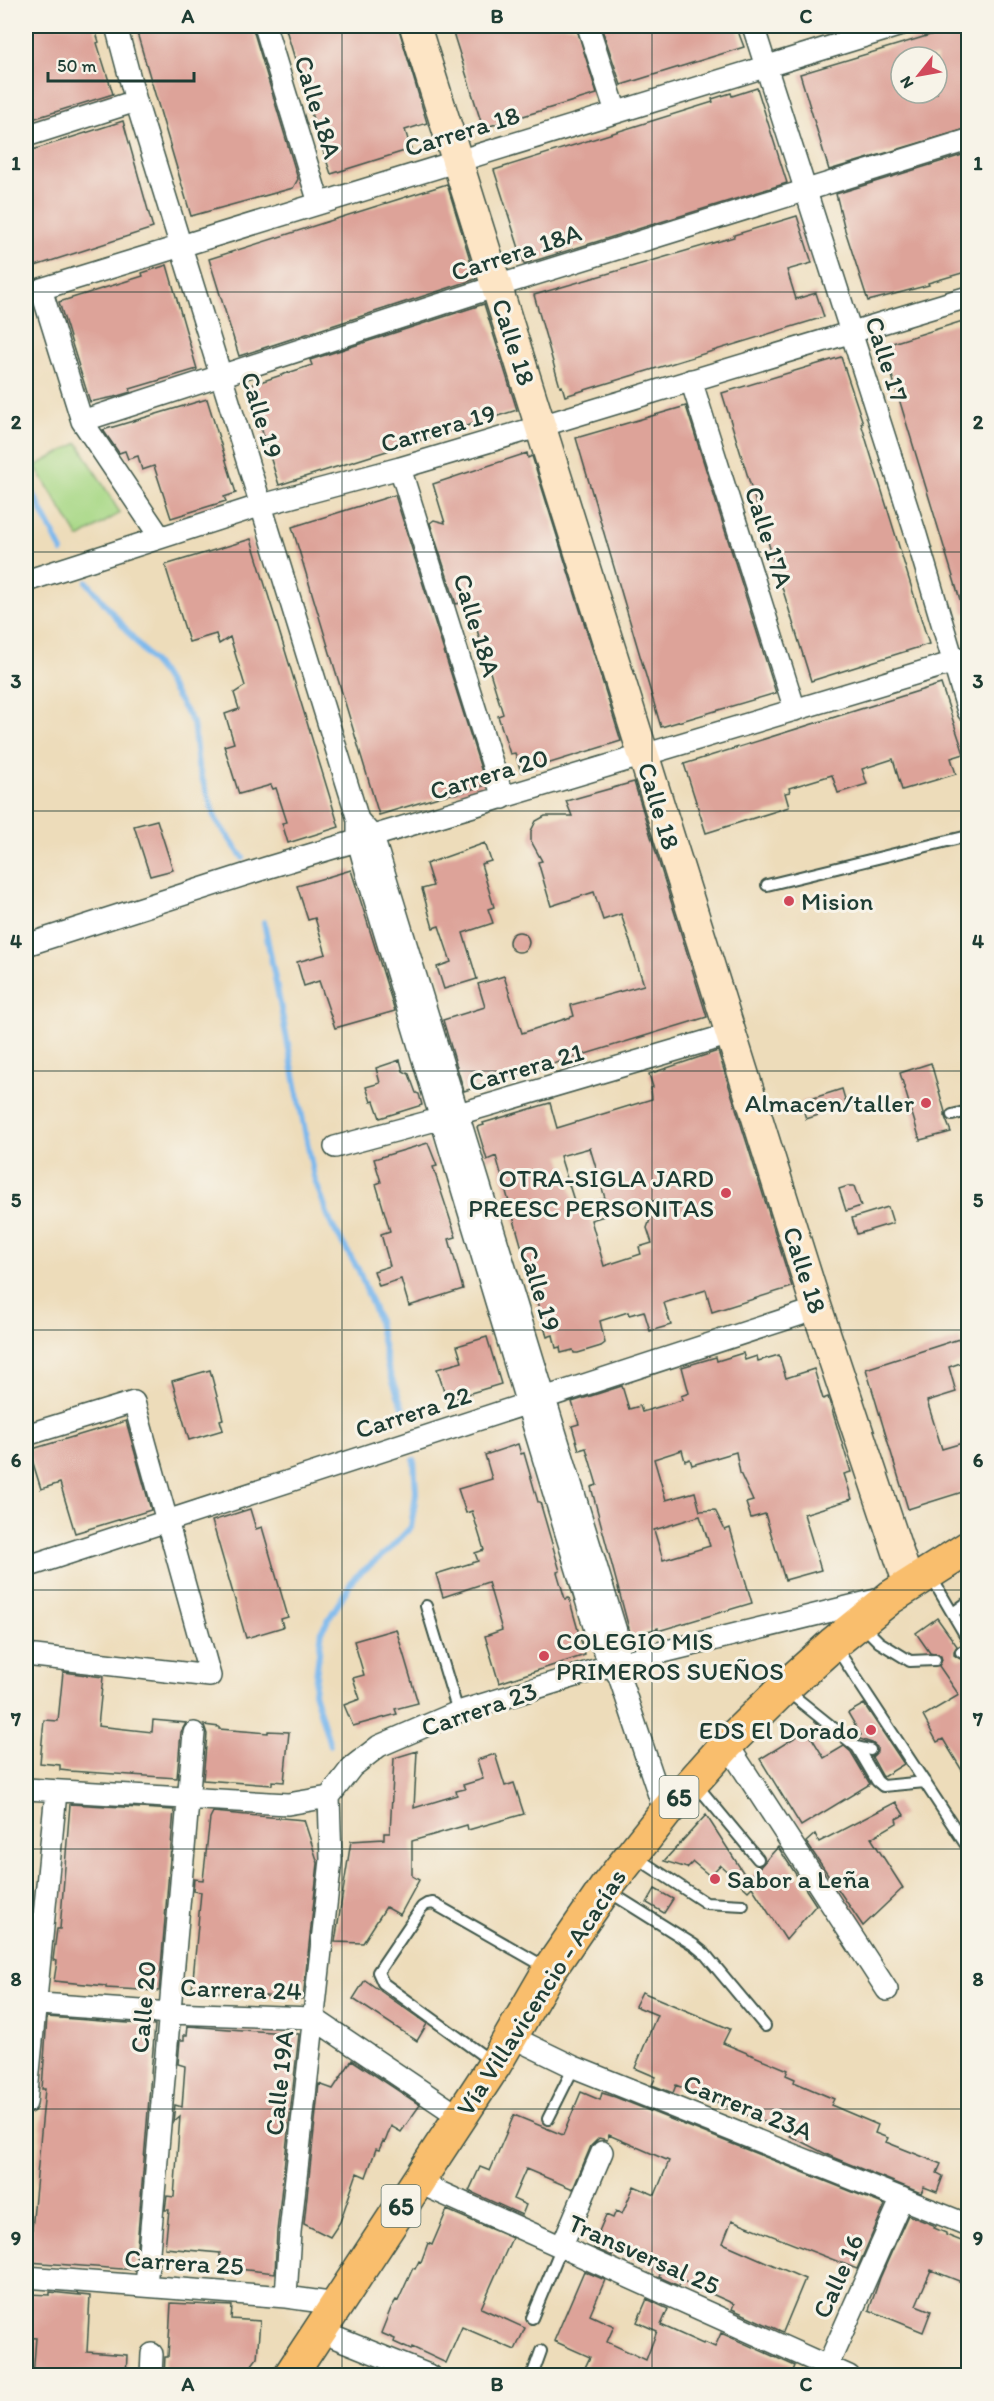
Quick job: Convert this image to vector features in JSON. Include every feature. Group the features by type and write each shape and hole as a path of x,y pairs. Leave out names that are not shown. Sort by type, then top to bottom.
{"main road":[{"name":"Carrera 23","path":"909,1585 969,1548"},
{"name":"Vía Villavicencio - Acacías","path":"290,2376 495,2064 550,1970 631,1854 693,1780 784,1688 858,1622 909,1585"}],"street":[{"name":"Calle 19","path":"116,26 136,101 536,1400 616,1630 616,1668 665,1814"},
{"name":"Calle 18A","path":"265,26 318,203"},
{"name":"Calle 18","path":"415,26 817,1309 909,1585"},
{"path":"588,26 616,112"},
{"name":"Calle 17","path":"753,26 850,332 962,660 969,711"},
{"name":"Carrera 18","path":"82,421 40,289 898,26"},
{"path":"26,136 136,101"},
{"name":"Carrera 18A","path":"82,421 496,286 804,189 969,140"},
{"name":"Carrera 19","path":"26,581 262,505 400,468 969,297"},
{"name":"Calle 17A","path":"691,380 795,710"},
{"path":"82,421 160,537"},
{"name":"Calle 18A","path":"400,468 502,798"},
{"name":"Carrera 20","path":"26,945 363,833 502,798 962,660"},
{"name":"Carrera 21","path":"335,1147 450,1117 731,1034"},
{"name":"Carrera 22","path":"26,1567 817,1309"},
{"path":"26,1435 134,1402 210,1676 26,1654"},
{"name":"Carrera 23","path":"329,1797 352,1767 379,1746 458,1712 909,1585"},
{"name":"Calle 20","path":"146,2286 194,1733"},
{"path":"727,1744 887,1990"},
{"path":"26,1789 288,1804 329,1797"},
{"path":"26,2103 30,2004 56,1792"},
{"name":"Calle 19A","path":"286,2297 290,2232 331,1860 329,1797"},
{"name":"Carrera 24","path":"30,2004 170,2013 313,2018 460,2117"},
{"name":"Carrera 23A","path":"510,2036 574,2067 969,2225"},
{"path":"562,2246 602,2152"},
{"name":"Transversal 25","path":"417,2182 562,2246 826,2371 849,2376"},
{"name":"Calle 16","path":"826,2371 902,2198"},
{"name":"Carrera 25","path":"26,2277 286,2297 337,2304"},
{"path":"319,2331 431,2376"},
{"path":"151,2376 152,2354"}],"lane":[{"path":"767,885 969,836"},
{"path":"952,1115 969,1111"},
{"path":"909,1585 953,1612 969,1640"},
{"path":"953,1612 969,1602"},
{"path":"426,1606 458,1712"},
{"path":"858,1622 879,1641 910,1661 935,1660"},
{"path":"834,1643 898,1746 969,1848"},
{"path":"784,1688 857,1747 877,1781 883,1786 925,1782"},
{"path":"857,1747 870,1750"},
{"path":"693,1780 758,1858"},
{"path":"631,1854 706,1903 743,1905"},
{"path":"605,1889 705,1954 765,2026"},
{"path":"495,2064 382,1983 378,1972 422,1907 433,1903 550,1970"},
{"path":"548,2119 574,2067"},
{"path":"532,2318 562,2246"},
{"path":"532,2376 541,2351"}],"green space":[{"path":"78,443 120,513 79,538 35,466"}],"building":[{"path":"26,26 94,26 113,94 26,121"},
{"path":"135,26 252,26 298,179 293,188 191,216"},
{"path":"285,26 398,26 427,123 405,130 411,149 331,174"},
{"path":"451,26 576,26 597,94 483,128"},
{"path":"601,26 736,26 744,47 621,85"},
{"path":"960,26 969,26 969,128 829,170 800,74 889,47 889,105 949,105 949,45 897,45"},
{"path":"757,88 787,183 524,264 494,170 713,102 712,99 731,93 732,96"},
{"path":"123,121 153,228 26,269 26,152"},
{"path":"969,153 969,271 928,283 929,285 868,301 836,194"},
{"path":"447,184 476,279 239,356 209,259"},
{"path":"797,216 812,263 787,270 796,299 816,293 824,317 565,396 562,386 560,387 534,295 734,237 734,235"},
{"path":"167,265 197,369 130,389 131,392 90,402 59,302 143,276 142,273"},
{"path":"484,304 517,410 279,485 248,386 312,365 310,360"},
{"path":"969,319 969,613 964,613 883,346"},
{"path":"841,357 929,644 811,681 722,393"},
{"path":"207,399 236,493 224,497 226,501 171,518 154,466 142,470 138,456 128,459 125,451 119,453 103,430"},
{"path":"686,406 776,693 661,727 576,438"},
{"path":"527,453 528,458 532,456 621,741 521,772 515,753 510,754 498,716 503,714 468,601 456,604 430,523 434,520 445,523 433,484"},
{"path":"395,495 486,785 379,815 292,527"},
{"path":"251,539 339,827 288,843 282,823 287,822 276,788 273,789 271,785 239,794 224,746 234,743 225,714 239,709 234,693 245,686 230,637 219,644 216,634 189,642 165,565"},
{"path":"941,684 964,754 951,758 956,774 902,790 893,759 862,769 867,784 838,793 832,775 789,788 790,792 785,793 789,807 706,833 684,764"},
{"path":"634,782 707,1017 464,1091 443,1020 485,1007 478,984 504,976 522,1033 574,1016 571,1005 644,985 621,914 603,920 594,892 551,906 538,862 542,861 531,841 531,831 536,821 545,816 572,816 566,801"},
{"path":"157,820 173,870 150,876 134,826"},
{"path":"485,843 491,861 481,864 494,907 488,909 493,923 463,933 477,979 444,989 437,967 451,962 439,926 433,928 422,889 433,886 426,864"},
{"path":"351,870 395,1011 335,1028 319,981 304,986 297,962 326,954 315,918 308,920 297,886"},
{"path":"519,932 526,935 529,942 526,949 519,952 512,949 509,942 512,935"},
{"path":"718,1051 792,1287 712,1312 706,1290 664,1303 671,1325 650,1331 644,1311 629,1315 628,1312 600,1321 605,1343 601,1346 578,1353 574,1353 573,1350 561,1353 560,1347 556,1348 553,1335 547,1337 496,1156 487,1160 477,1127 484,1125 483,1123 550,1103 557,1128 652,1099 651,1088 653,1087 649,1074","holes":["590,1148 605,1198 576,1207 560,1156","657,1200 647,1228 652,1243 639,1247 641,1254 604,1266 591,1220"]},
{"path":"400,1060 403,1071 409,1074 416,1093 419,1094 422,1105 380,1118 366,1087 380,1083 376,1068"},
{"name":"Almacen/taller","path":"931,1063 951,1132 920,1140 900,1073"},
{"path":"842,1089 847,1106 806,1119 801,1102"},
{"path":"428,1143 437,1166 433,1167 456,1237 449,1239 463,1289 409,1306 401,1279 379,1286 374,1271 390,1266 381,1234 390,1231 376,1184 381,1182 374,1159"},
{"path":"854,1186 861,1206 846,1211 839,1189"},
{"path":"888,1207 893,1223 857,1234 852,1218"},
{"path":"487,1337 501,1384 447,1400 437,1369 462,1362 457,1346"},
{"path":"959,1339 966,1361 949,1367 956,1392 927,1401 942,1449 969,1441 969,1490 908,1509 866,1369"},
{"path":"743,1353 745,1360 757,1356 758,1361 779,1355 786,1378 814,1369 823,1399 828,1397 851,1472 844,1474 852,1499 804,1514 821,1570 785,1580 765,1514 751,1518 746,1503 753,1501 740,1473 736,1452 692,1465 690,1459 685,1461 682,1450 654,1459 666,1500 695,1492 700,1511 715,1510 725,1530 730,1528 752,1603 658,1631 658,1628 631,1636 591,1487 597,1485 586,1448 579,1450 572,1426 579,1424 572,1402 622,1386 629,1409 640,1406 642,1412 682,1400 681,1396 689,1393 682,1367 716,1357 717,1361","holes":["700,1516 710,1546 663,1560 654,1530"]},
{"path":"210,1370 223,1419 220,1420 223,1430 189,1440 172,1381"},
{"path":"126,1421 151,1510 75,1533 60,1483 41,1489 29,1450"},
{"path":"518,1444 521,1454 524,1453 538,1502 540,1502 560,1571 557,1572 565,1599 569,1598 585,1655 499,1683 485,1636 502,1630 488,1582 443,1597 436,1574 478,1561 475,1553 484,1550 472,1511 466,1513 458,1489 492,1479 485,1455"},
{"path":"250,1509 256,1529 262,1527 288,1617 281,1619 283,1627 246,1638 212,1521"},
{"path":"937,1618 957,1646 954,1655 960,1659 965,1658 969,1663 969,1713 963,1716 969,1727 969,1782 943,1739 937,1742 923,1716 959,1695 939,1666 941,1656 930,1653 916,1633"},
{"path":"396,1629 418,1703 395,1709 397,1714 353,1726 344,1705 360,1699 353,1678 364,1675 354,1641"},
{"path":"63,1672 103,1677 98,1726 152,1732 153,1720 186,1723 181,1732 177,1778 69,1771 60,1770 60,1765 40,1763 44,1720 58,1721"},
{"name":"EDS El Dorado","path":"864,1704 904,1764 883,1777 872,1757 877,1752 877,1747 857,1738 861,1735 848,1713"},
{"path":"204,1725 219,1727 219,1729 268,1733 268,1731 289,1732 284,1782 272,1781 272,1785 203,1780 207,1734"},
{"path":"807,1730 824,1758 844,1746 851,1752 870,1784 801,1826 760,1759"},
{"path":"417,1751 414,1808 457,1795 456,1791 465,1789 463,1785 483,1779 477,1760 495,1754 505,1786 514,1783 524,1814 468,1830 467,1825 412,1841 412,1876 419,1880 400,1915 386,1907 363,1943 335,1942 351,1841 384,1839 384,1833 390,1833 394,1758"},
{"path":"896,1802 904,1815 896,1819 897,1823 871,1838 903,1888 863,1926 806,1842 815,1834 819,1842"},
{"path":"70,1804 174,1810 159,1991 106,1988 106,1986 54,1981 57,1961 53,1960 57,1929 60,1929"},
{"path":"213,1812 304,1820 318,1863 303,1999 192,1990 201,1892 193,1891 194,1879 203,1880 210,1818"},
{"path":"706,1815 748,1880 778,1847 816,1905 786,1940 752,1887 748,1891 720,1865 710,1876 693,1862 687,1868 664,1861"},
{"path":"655,1889 673,1899 664,1913 647,1903"},
{"path":"365,1980 427,2024 417,2041 353,1999"},
{"path":"642,1992 730,2029 723,2043 788,2070 786,2075 795,2079 794,2082 834,2099 831,2105 878,2125 875,2133 888,2138 886,2142 941,2164 937,2173 943,2176 937,2192 924,2187 921,2193 832,2157 790,2136 788,2132 676,2085 673,2093 652,2085 656,2077 635,2068 657,2015 635,2006"},
{"path":"47,2017 155,2025 135,2270 29,2262 45,2089 42,2089"},
{"path":"188,2026 299,2034 277,2231 275,2273 220,2267 220,2253 165,2248 169,2210 165,2210 167,2196 174,2197 180,2116 173,2122 175,2105 182,2107 185,2066 178,2064 180,2040 184,2040 184,2035 187,2035"},
{"path":"352,2060 420,2105 401,2132 391,2126 385,2142 383,2141 379,2150 376,2149 366,2177 357,2173 340,2222 330,2237 304,2224 319,2084 333,2089"},
{"path":"581,2092 600,2100 602,2093 615,2097 885,2205 857,2269 732,2220 723,2243 805,2279 783,2332 732,2309 734,2304 681,2280 679,2286 659,2277 661,2272 655,2268 613,2252 612,2256 594,2248 606,2215 613,2218 616,2211 622,2214 634,2186 655,2195 669,2161 609,2135 607,2140 599,2138 591,2146 573,2189 526,2169 513,2199 526,2205 522,2215 469,2191 480,2167 490,2171 514,2115 563,2135"},
{"path":"447,2210 512,2238 481,2308 525,2328 515,2350 462,2327 446,2363 412,2347 411,2350 381,2333 391,2308 396,2300 398,2301 413,2268 415,2269 419,2261 421,2262 428,2243 432,2245"},
{"path":"908,2215 936,2226 934,2228 946,2235 969,2244 969,2285 931,2270 916,2305 931,2311 923,2332 869,2310 880,2278"},
{"path":"584,2271 605,2280 590,2315 614,2326 607,2342 646,2360 657,2331 637,2322 647,2299 668,2309 661,2325 715,2347 721,2333 795,2366 791,2376 581,2376 590,2357 554,2341"},
{"path":"50,2292 90,2296 87,2352 127,2355 126,2376 33,2376 36,2338 26,2337 26,2296 29,2297 29,2294 50,2295"},
{"path":"171,2303 232,2306 231,2319 260,2321 257,2358 244,2376 164,2376 165,2357 168,2357"}],"waterway":[{"path":"26,479 62,551"},
{"path":"87,582 161,672 193,723 198,766 216,820 243,858"},
{"path":"264,922 314,1177 331,1224 358,1269 377,1317 388,1368 404,1411"},
{"path":"330,1745 314,1692 322,1630 354,1578 389,1550 411,1527 416,1494 414,1460"}],"place":[{"name":"Mision","path":"789,901"},
{"name":"Almacen/taller","path":"926,1103"},
{"name":"OTRA-SIGLA JARD PREESC PERSONITAS","path":"726,1193"},
{"name":"COLEGIO MIS PRIMEROS SUEÑOS","path":"544,1656"},
{"name":"EDS El Dorado","path":"871,1730"},
{"name":"Sabor a Leña","path":"715,1879"}]}
